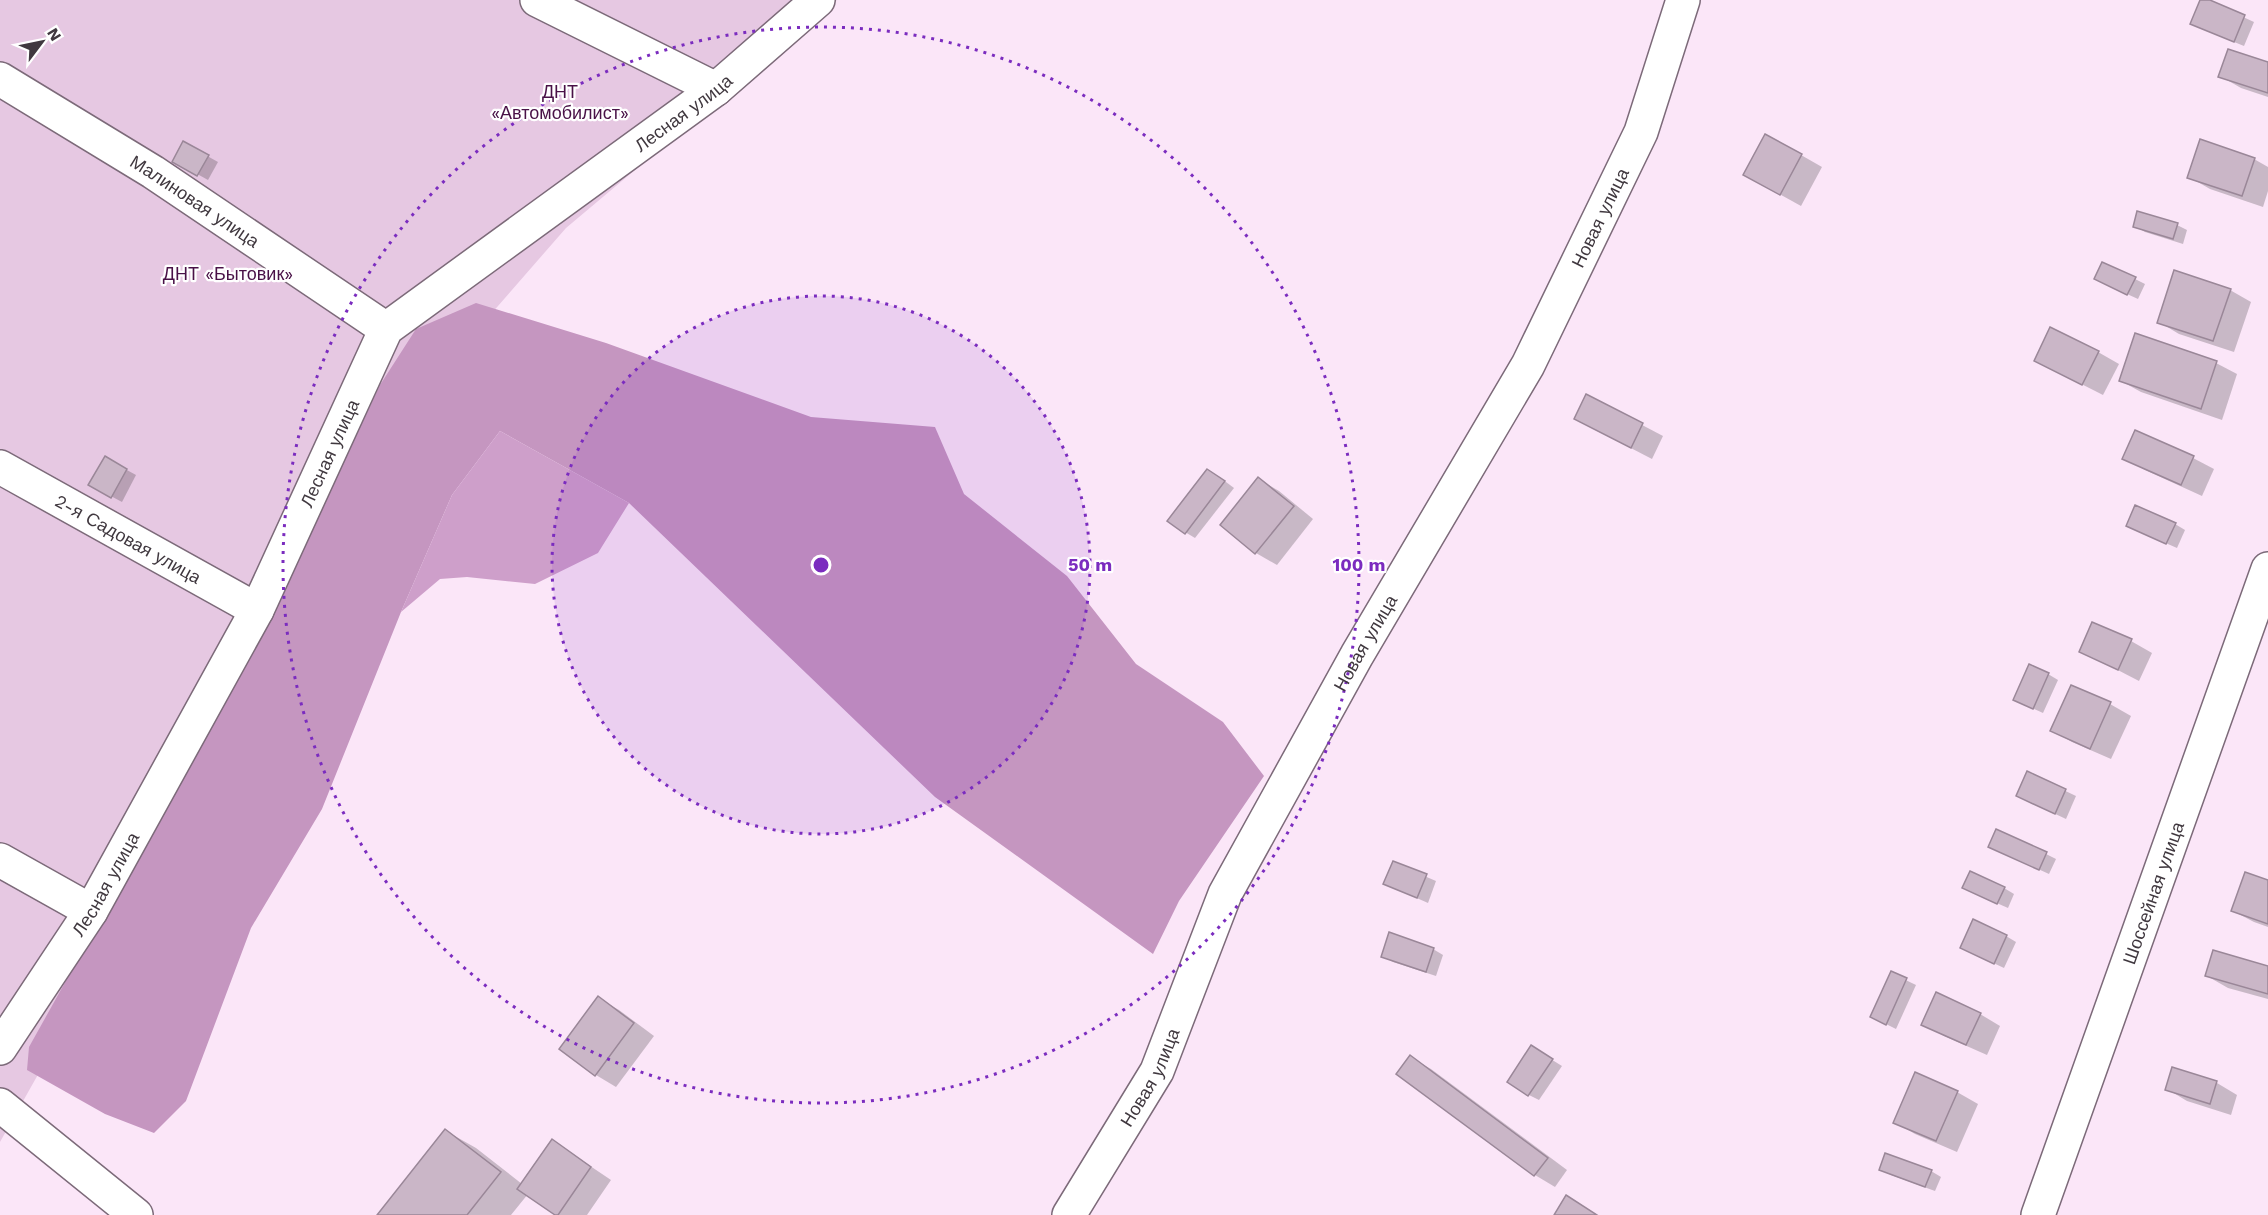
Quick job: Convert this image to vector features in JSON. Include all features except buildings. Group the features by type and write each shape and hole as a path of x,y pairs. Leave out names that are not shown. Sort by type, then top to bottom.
{"street":[{"path":"537,0 716,89"},
{"name":"Лесная улица","path":"0,1048 91,910 257,610 386,329 716,89 818,0"},
{"name":"Новая улица","path":"1069,1215 1157,1071 1225,894 1357,655 1528,365 1641,132 1683,0"},
{"name":"Малиновая улица","path":"0,79 153,172 386,329"},
{"name":"2-я Садовая улица","path":"0,467 257,610"},
{"name":"Шоссейная улица","path":"2038,1215 2268,569"},
{"path":"0,860 91,910"},
{"path":"0,1106 136,1215"}],"green space":[{"name":"ДНТ «Бытовик»","path":"0,0 837,0 566,228 422,393 0,1142"}],"shaded area":[{"path":"476,303 606,343 811,417 935,427 964,494 1067,576 1136,664 1223,722 1264,776 1179,901 1153,954 935,797 629,503 500,431 452,495 401,612 322,809 251,928 186,1101 154,1133 105,1114 27,1070 29,1047 279,599 380,385 416,329"},
{"path":"500,431 629,503 598,553 535,584 467,577 440,579 401,612 452,495"}],"park label":[{"name":"ДНТ «Автомобилист»","path":"560,101"}]}
